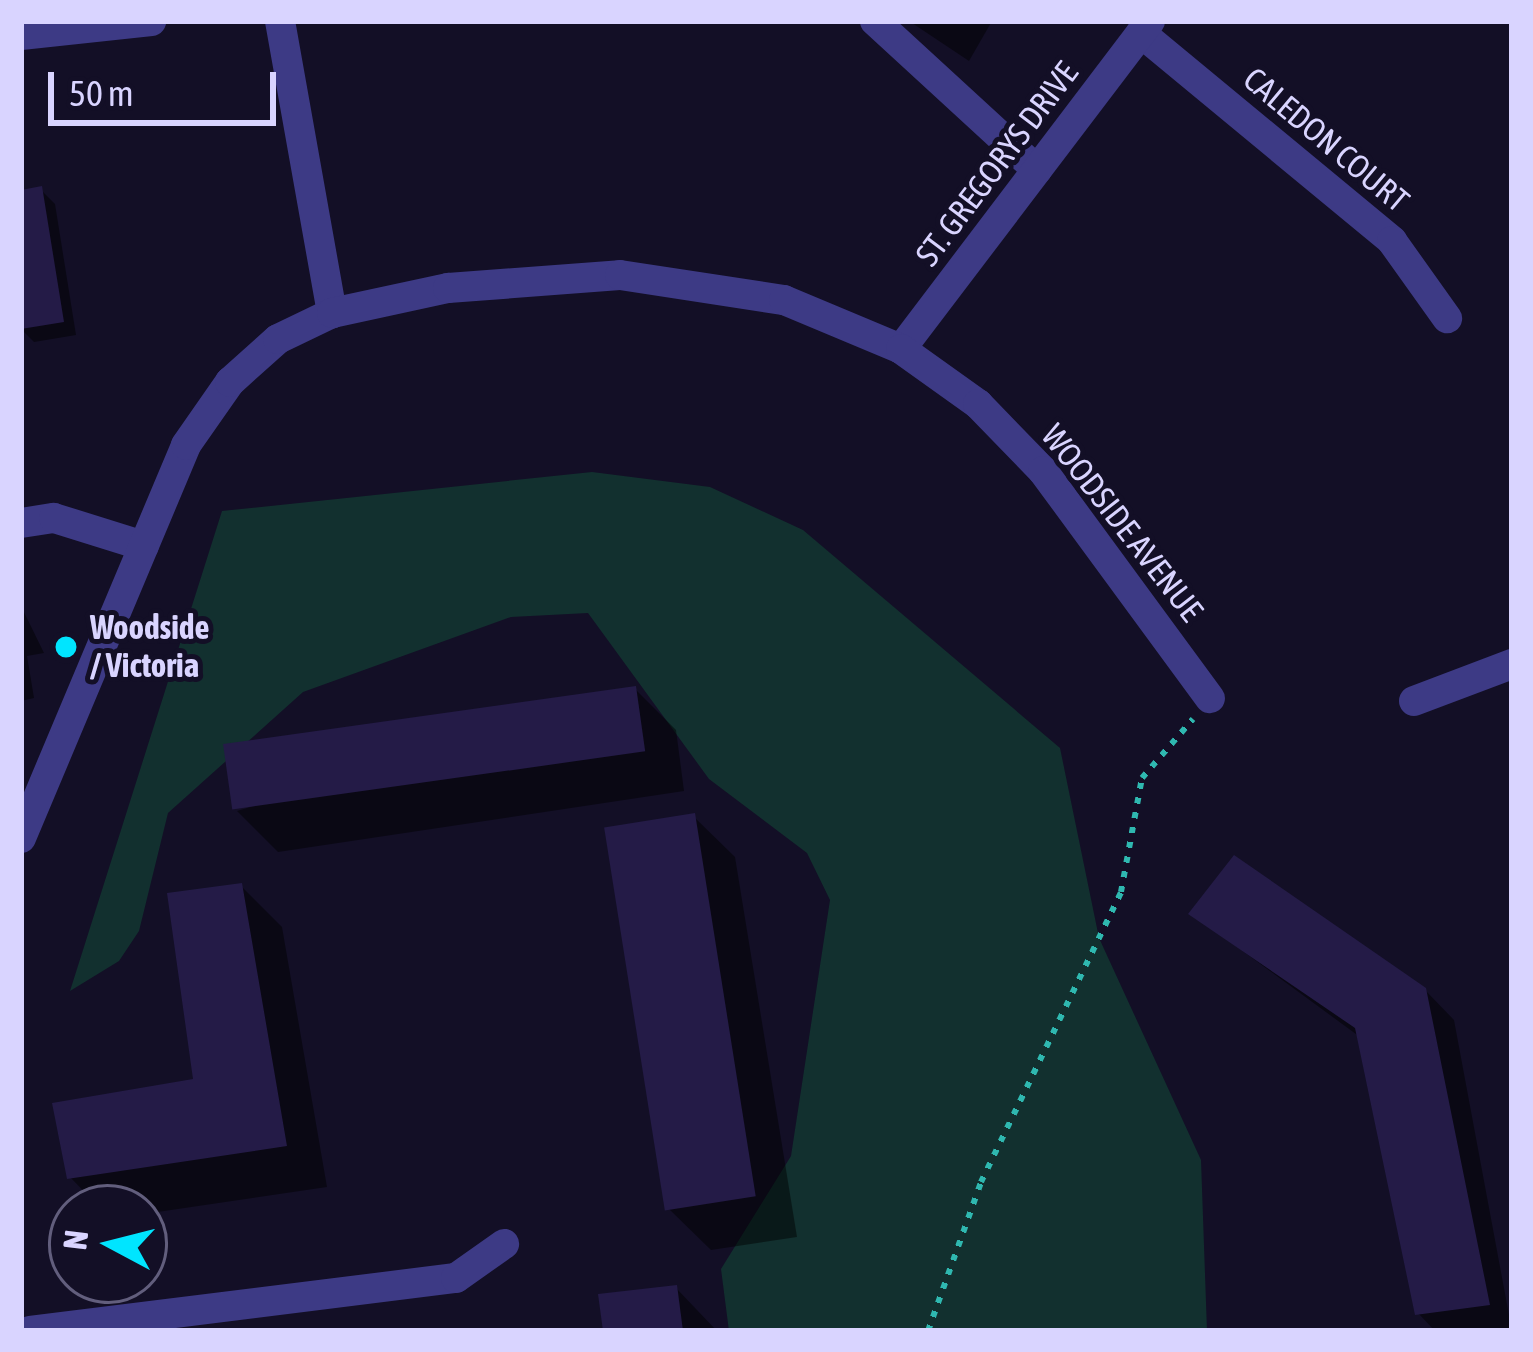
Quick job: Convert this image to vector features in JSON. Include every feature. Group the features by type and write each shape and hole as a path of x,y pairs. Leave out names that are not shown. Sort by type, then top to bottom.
{"street":[{"path":"21,35 64,34 151,21"},
{"path":"280,21 332,314"},
{"path":"875,21 1037,170"},
{"name":"ST. GREGORYS DRIVE","path":"901,350 1145,27"},
{"name":"CALEDON COURT","path":"1145,27 1392,241 1447,318"},
{"name":"WOODSIDE AVENUE","path":"21,838 186,446 230,382 278,339 332,314 448,288 620,275 784,300 901,350 978,404 1043,471 1210,698"},
{"path":"21,524 54,518 144,546"},
{"path":"1414,701 1512,664"},
{"path":"30,1331 456,1278 504,1244"}],"path":[{"path":"928,1331 981,1182 1121,892 1142,778 1210,698"}],"green space":[{"path":"592,472 710,487 803,530 1060,748 1099,938 1201,1160 1207,1331 729,1331 721,1269 791,1156 830,900 807,853 709,779 588,613 511,617 303,692 168,813 139,931 119,961 70,991 222,511"}],"building":[{"path":"42,186 64,322 21,329 21,190"},
{"path":"636,686 645,751 232,809 223,744"},
{"path":"695,813 756,1196 665,1211 604,827"},
{"path":"1234,855 1426,988 1490,1305 1415,1315 1355,1028 1188,914"},
{"path":"242,883 287,1146 67,1179 52,1103 193,1079 167,893"},
{"path":"677,1285 683,1331 603,1331 598,1294"}],"place":[{"name":"Woodside / Victoria","path":"66,647"}]}
